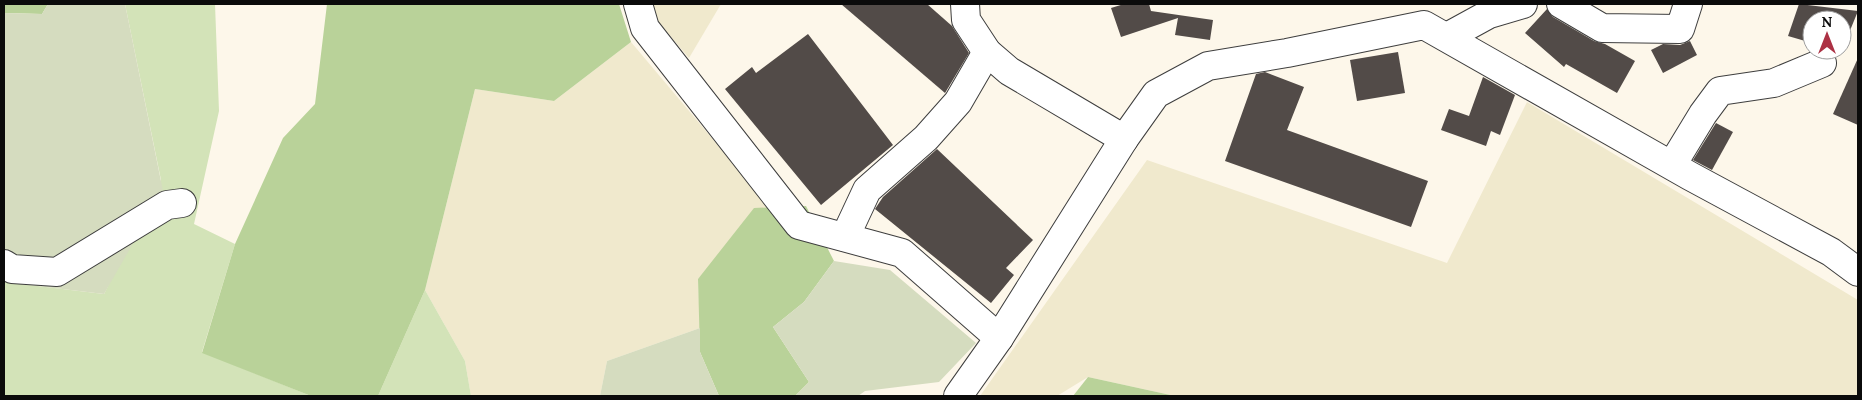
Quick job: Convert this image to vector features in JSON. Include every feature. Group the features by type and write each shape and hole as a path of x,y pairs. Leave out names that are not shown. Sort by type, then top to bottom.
{"street":[{"path":"638,4 645,28 799,225 902,253 1000,338"},
{"path":"965,4 966,20 988,52 1009,71 1124,139"},
{"path":"1561,4 1602,28 1680,29 1688,4"},
{"path":"958,396 1000,338 1124,139 1156,94 1208,66 1287,53 1427,22 1488,14 1512,5"},
{"path":"1427,22 1672,165 1831,252 1858,272"},
{"path":"845,237 867,190 926,138 958,102 988,52"},
{"path":"1672,165 1703,114 1720,91 1774,83 1822,63"},
{"path":"4,264 12,269 57,272 167,205 182,203"}],"shaded area":[{"path":"650,4 721,4 689,58 654,17"},
{"path":"631,42 770,207 698,279 700,328 607,361 600,396 471,396 465,361 425,290 475,89 554,101"},
{"path":"1527,102 1858,300 1858,396 1175,396 1088,377 1057,396 980,396 1147,160 1447,263"}],"green space":[{"path":"4,4 48,4 42,14 4,13"},
{"path":"48,4 125,4 163,191 104,294 4,282 4,13 42,14"},
{"path":"125,4 215,4 219,111 194,224 235,244 202,352 311,396 4,396 4,282 104,294 161,180"},
{"path":"327,4 619,4 631,42 554,101 475,89 425,290 378,396 311,396 202,353 235,244 283,138 315,104"},
{"path":"806,206 834,261 804,302 773,327 809,382 795,396 719,396 700,352 698,279 754,208"},
{"path":"834,261 890,270 976,343 939,382 865,391 858,396 795,396 809,382 773,327 804,302"},
{"path":"425,290 465,361 471,396 378,396"},
{"path":"700,328 700,352 719,396 600,396 607,361"},
{"path":"1088,377 1175,396 1073,396"}],"building":[{"path":"841,4 927,4 952,26 969,53 945,93"},
{"path":"1124,4 1149,4 1151,11 1213,20 1210,40 1175,35 1178,18 1121,37 1111,8"},
{"path":"1799,4 1850,10 1802,10 1802,40 1788,36"},
{"path":"1547,9 1553,17 1594,41 1605,44 1635,61 1617,93 1566,64 1564,67 1525,33"},
{"path":"1852,10 1858,11 1852,26"},
{"path":"808,34 893,145 821,205 725,89 752,67 756,73"},
{"path":"1690,41 1697,55 1663,73 1651,50 1663,44 1680,45"},
{"path":"1398,52 1405,93 1357,101 1350,60"},
{"path":"1858,58 1858,125 1833,114"},
{"path":"1265,72 1304,87 1287,130 1428,181 1411,227 1225,161 1256,74"},
{"path":"1483,77 1515,95 1500,135 1491,131 1486,146 1441,130 1449,109 1469,116"},
{"path":"1716,123 1733,132 1712,170 1693,160"},
{"path":"937,149 1033,240 1006,268 1014,275 991,303 875,209 883,197"}]}
